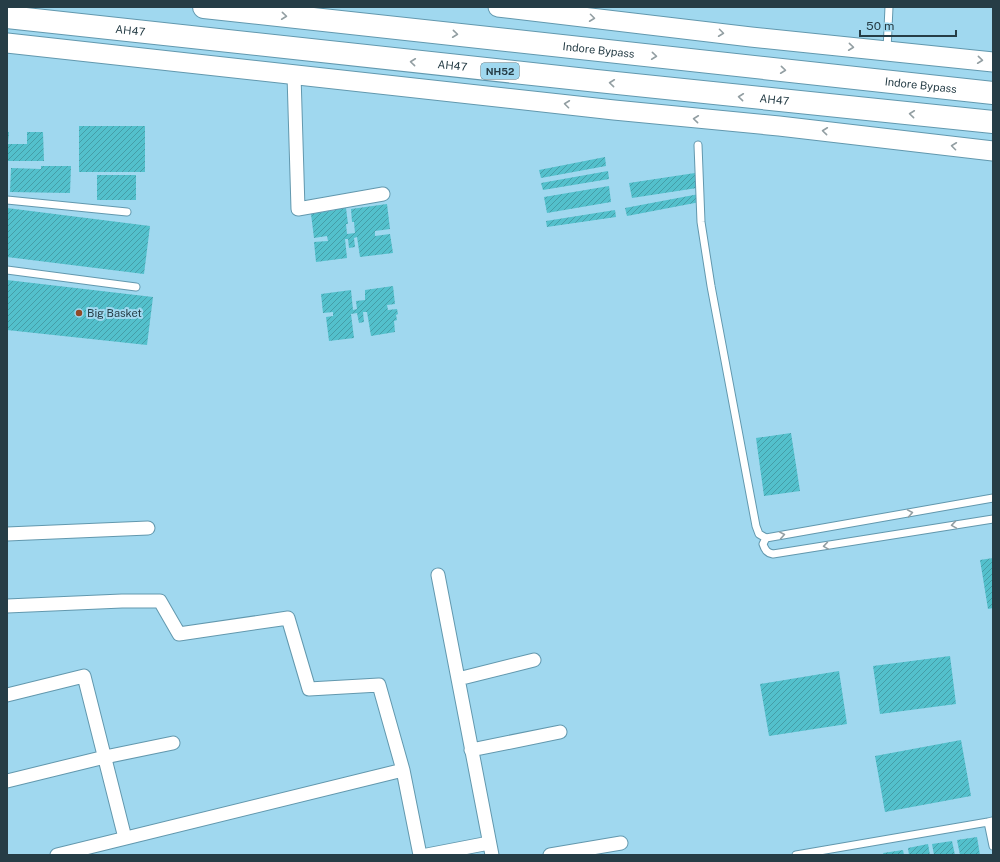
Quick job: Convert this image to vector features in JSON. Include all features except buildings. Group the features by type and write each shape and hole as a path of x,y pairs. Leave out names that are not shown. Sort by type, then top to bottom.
{"highway":[{"name":"Indore Bypass","path":"204,7 993,93"},
{"name":"AH47","path":"7,17 691,92 993,122"}],"street":[{"path":"498,7 565,11 751,36 993,62"},
{"path":"7,43 614,110 787,127 993,151"},
{"path":"294,74 298,209 383,194"},
{"path":"7,534 148,528"},
{"path":"427,855 491,849 438,576"},
{"path":"7,606 122,601 160,601 179,634 288,618 309,689 379,685 403,770 420,855"},
{"path":"458,678 534,660"},
{"path":"7,695 84,676 125,838"},
{"path":"471,750 560,732"},
{"path":"7,780 105,756 173,743"},
{"path":"57,855 403,770"},
{"path":"550,855 621,843"}],"lane":[{"path":"887,50 889,7"},
{"path":"698,145 701,222 710,286 756,526 759,534 766,538 993,498"},
{"path":"7,200 127,212"},
{"path":"7,270 136,287"},
{"path":"766,538 763,544 764,549 768,553 773,554 993,519"},
{"path":"796,855 991,822 993,846"}],"place":[{"name":"Big Basket","path":"79,313"}]}
